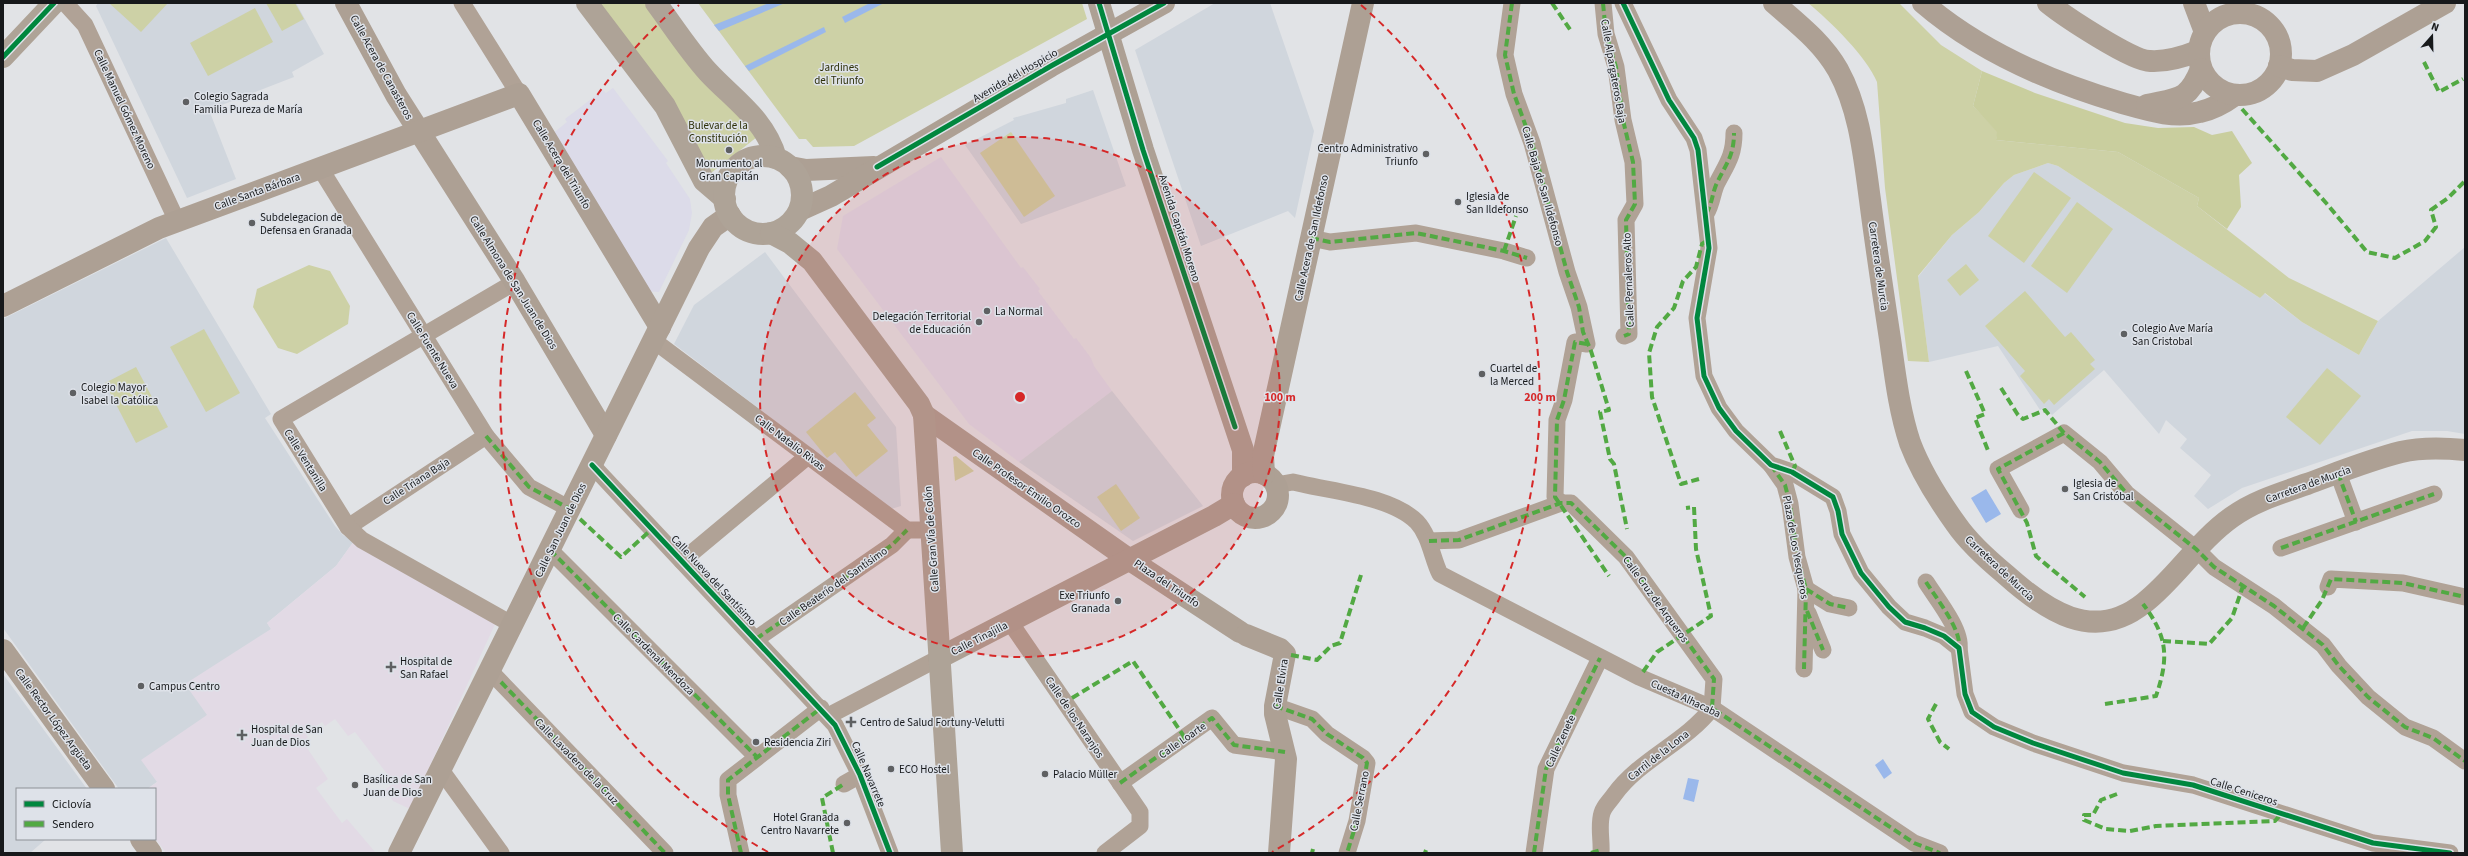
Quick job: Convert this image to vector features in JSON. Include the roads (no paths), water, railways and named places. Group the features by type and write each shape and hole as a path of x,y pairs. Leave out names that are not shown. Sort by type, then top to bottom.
{"main road":[{"path":"3,57 54,3"},
{"name":"Calle Acera de Canasteros","path":"346,3 418,131"},
{"path":"587,3 665,106 704,181 743,228 758,234 771,233 790,223 799,212"},
{"path":"656,3 708,72 755,120 771,140 783,162 799,179 802,192 799,212 812,261"},
{"name":"Avenida Capitán Moreno","path":"1099,3 1143,150 1243,450 1243,476"},
{"name":"Avenida del Hospicio","path":"799,212 831,196 877,167 1164,3"},
{"name":"Calle Acera de San Ildefonso","path":"1278,480 1263,456 1363,3"},
{"name":"Carretera de Murcia","path":"1774,3 1811,34 1827,53 1839,72 1854,110 1866,173 1903,414 1910,442 1923,471 1940,502 1960,531 1983,555 2038,603 2059,615 2091,621 2118,617 2143,604 2220,526 2243,511 2268,498 2340,478 2401,452 2430,449 2465,450"},
{"path":"1923,3 1949,26 2016,64 2100,96 2156,113 2192,114 2221,105 2235,95"},
{"path":"2048,3 2121,49 2149,62 2184,57 2201,51"},
{"path":"2138,107 2187,94 2194,87 2201,51 2212,23 2231,13 2251,9 2267,22 2276,35 2281,48 2280,66 2270,82 2262,89 2244,95 2235,95 2214,87 2201,51 2194,3"},
{"path":"2280,66 2292,70 2317,71 2353,55 2445,3"},
{"name":"Calle Santa Bárbara","path":"3,306 177,221 519,94"},
{"name":"Calle Acera del Triunfo","path":"519,94 657,334"},
{"name":"Calle Almona de San Juan de Dios","path":"418,131 515,282 606,435"},
{"path":"727,207 727,181 736,167 745,160 762,156 783,162"},
{"name":"Avenida del Hospicio","path":"783,162 814,170 877,167"},
{"name":"Calle San Juan de Dios","path":"399,853 699,248 727,207"},
{"path":"771,233 790,243 812,261"},
{"name":"Calle Gran Vía de Colón","path":"812,261 919,404 924,415 952,853"},
{"name":"Calle Profesor Emilio Orozco","path":"924,415 1130,560"},
{"path":"1235,427 1250,431 1269,429"},
{"path":"1255,472 1278,480 1278,502 1272,511 1264,517 1249,517 1242,514 1234,504 1234,487 1243,476 1255,472"},
{"name":"Plaza del Triunfo","path":"1234,504 1130,560 1243,633"},
{"name":"Calle Tinajilla","path":"939,658 1130,560"},
{"name":"Calle Elvira","path":"1243,633 1280,649 1285,654 1275,706 1275,714 1286,752 1279,853"},
{"name":"Calle Rector López Argüeta","path":"3,650 103,788"},
{"path":"142,840 151,853"}],"street":[{"name":"Calle Manuel Gómez Moreno","path":"65,3 85,25 177,221"},
{"name":"Calle Acera del Triunfo","path":"462,3 519,94"},
{"name":"Calle Baja de San Ildefonso","path":"1512,3 1505,54 1514,94 1532,143 1567,272 1579,307 1587,344 1575,342 1564,400 1557,420 1555,497 1561,503"},
{"name":"Calle Alpargateros Baja","path":"1603,3 1606,34 1616,67 1623,120 1633,162 1635,204 1626,220"},
{"path":"1623,3 1669,100 1694,138 1698,150 1704,215 1709,248 1697,318 1704,376 1719,408 1727,420 1772,465 1792,472 1833,497 1838,511 1842,534 1861,572 1889,607 1904,622 1944,636 1959,648"},
{"path":"1704,215 1711,206 1716,186 1728,165 1734,147 1734,133"},
{"name":"Calle Fuente Nueva","path":"320,168 486,436 529,487 570,509"},
{"name":"Calle Pernaleros Alto","path":"1624,336 1630,334 1626,220"},
{"path":"1311,238 1330,242 1416,233 1504,250 1527,258"},
{"name":"Calle Ventanilla","path":"513,625 362,540 348,527 281,419 515,282"},
{"name":"Calle Natalio Rivas","path":"657,334 808,456 907,530"},
{"path":"2021,510 1998,469 2064,433 2100,462 2127,494 2196,549 2214,567 2274,606 2323,645 2339,666 2368,697 2405,727 2433,738 2465,760"},
{"name":"Calle Triana Baja","path":"348,527 486,436"},
{"path":"682,561 808,456"},
{"name":"Calle Nueva del Santísimo","path":"592,465 825,712"},
{"name":"Plaza de Los Yesqueros","path":"1772,465 1785,485 1790,504 1797,557 1806,589 1804,669"},
{"path":"2340,478 2356,522"},
{"path":"1278,480 1383,502 1417,522 1429,541 1457,540 1561,503"},
{"path":"2281,548 2434,494"},
{"name":"Calle Cruz de Arqueros","path":"1561,503 1571,503 1626,557 1644,579 1714,679 1712,708"},
{"path":"907,530 931,530"},
{"name":"Calle Beaterío del Santísimo","path":"756,639 892,545 907,530"},
{"name":"Cuesta Alhacaba","path":"1429,541 1432,559 1440,574 1600,658 1712,708 1914,843 1940,853"},
{"name":"Calle Cardenal Mendoza","path":"550,550 757,757"},
{"path":"2328,587 2331,579 2403,583 2465,597"},
{"name":"Calle Ceniceros","path":"1926,582 1949,618 1960,642 1959,648 1965,694 1972,712 1994,727 2033,743 2123,773 2193,784 2373,843 2450,853"},
{"path":"1806,589 1830,604 1849,608"},
{"name":"Plaza de Los Yesqueros","path":"1806,609 1823,650"},
{"name":"Calle de los Naranjos","path":"1010,622 1140,812 1140,826 1116,850"},
{"name":"Calle Tinajilla","path":"741,853 728,795 728,780 757,757 825,712 939,658"},
{"name":"Calle Zenete","path":"1534,853 1546,769 1600,658"},
{"name":"Calle Lavadero de la Cruz","path":"489,670 665,853"},
{"name":"Calle Serrano","path":"1275,706 1312,718 1327,734 1363,758 1367,763 1357,821 1347,853"},
{"name":"Carril de la Lona","path":"1597,852 1601,816 1621,785 1664,748 1702,721 1712,708"},
{"name":"Calle Navarrete","path":"825,712 841,732 890,853"},
{"name":"Calle Loarte","path":"1120,783 1212,718 1234,745 1286,752"},
{"path":"440,770 501,853"},
{"path":"844,784 860,776"}],"water":[{"path":"769,3 785,3 719,31 714,25"},
{"path":"870,3 884,3 845,23 842,17"},
{"path":"824,27 826,32 749,71 745,66"},
{"path":"1986,489 2001,514 1986,523 1971,498"},
{"path":"1883,759 1892,773 1884,779 1875,765"},
{"path":"1688,778 1699,780 1694,802 1683,799"}],"place":[{"name":"Colegio Sagrada Familia Pureza de María","path":"186,102"},
{"name":"Monumento al Gran Capitán","path":"729,150"},
{"name":"Centro Administrativo Triunfo","path":"1426,154"},
{"name":"Iglesia de San Ildefonso","path":"1458,202"},
{"name":"Subdelegacion de Defensa en Granada","path":"252,223"},
{"name":"La Normal","path":"987,311"},
{"name":"Delegación Territorial de Educación","path":"979,322"},
{"name":"Colegio Ave María San Cristobal","path":"2124,334"},
{"name":"Cuartel de la Merced","path":"1482,374"},
{"name":"Colegio Mayor Isabel la Católica","path":"73,393"},
{"name":"Iglesia de San Cristóbal","path":"2065,489"},
{"name":"Exe Triunfo Granada","path":"1118,601"},
{"name":"Hospital de San Rafael","path":"391,667"},
{"name":"Campus Centro","path":"141,686"},
{"name":"Centro de Salud Fortuny-Velutti","path":"851,722"},
{"name":"Hospital de San Juan de Dios","path":"242,735"},
{"name":"Residencia Ziri","path":"756,742"},
{"name":"ECO Hostel","path":"891,769"},
{"name":"Palacio Müller","path":"1045,774"},
{"name":"Basílica de San Juan de Dios","path":"355,785"},
{"name":"Hotel Granada Centro Navarrete","path":"847,823"}],"park label":[{"name":"Jardines del Triunfo","path":"839,73"},
{"name":"Bulevar de la Constitución","path":"718,131"}]}
